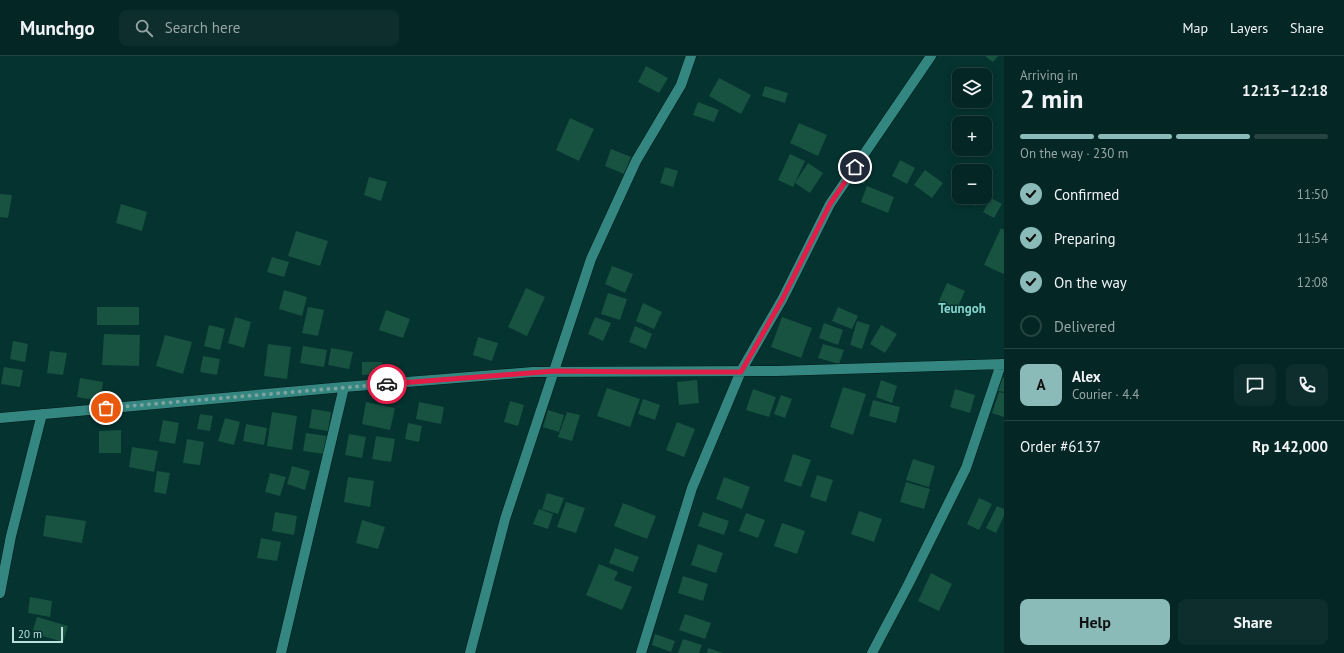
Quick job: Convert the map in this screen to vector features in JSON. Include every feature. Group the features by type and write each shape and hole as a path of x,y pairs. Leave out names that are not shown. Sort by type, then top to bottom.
{"street":[{"path":"470,653 505,518 591,259 636,161 681,85 691,56"},
{"path":"641,653 692,488 741,372 783,298 830,204 931,56"},
{"path":"0,418 344,387 555,371 741,372 1003,364 966,468 908,585 872,653"},
{"path":"281,653 344,387"},
{"path":"0,592 11,536 42,414"}],"building":[{"path":"985,56 998,56 993,62"},
{"path":"646,66 668,78 659,93 638,82"},
{"path":"719,78 751,95 741,114 709,96"},
{"path":"765,86 788,93 785,103 762,96"},
{"path":"698,102 719,110 714,122 693,115"},
{"path":"570,118 594,129 579,161 556,150"},
{"path":"799,123 827,135 818,156 790,143"},
{"path":"611,149 631,157 624,174 605,166"},
{"path":"790,154 805,161 793,187 778,180"},
{"path":"900,160 915,168 907,184 892,176"},
{"path":"808,163 823,173 810,193 795,183"},
{"path":"862,166 871,170 864,184 854,180"},
{"path":"665,167 678,171 673,187 660,183"},
{"path":"925,170 943,183 932,198 914,185"},
{"path":"369,177 387,182 381,201 364,195"},
{"path":"867,186 894,197 888,213 861,202"},
{"path":"0,194 12,195 8,218 0,217"},
{"path":"992,199 1002,204 994,218 983,212 988,204 992,204"},
{"path":"121,204 147,212 142,231 116,223"},
{"path":"1001,228 1004,230 1004,274 984,265"},
{"path":"296,231 328,241 320,266 288,256"},
{"path":"272,257 289,262 284,277 267,272"},
{"path":"612,266 633,274 625,293 605,284"},
{"path":"947,283 965,291 955,313 937,305"},
{"path":"526,288 545,297 527,336 508,327"},
{"path":"284,290 307,297 302,316 279,309"},
{"path":"608,293 627,299 620,320 601,314"},
{"path":"643,303 662,312 654,329 636,321"},
{"path":"97,307 139,307 139,325 97,325"},
{"path":"308,307 324,310 318,336 302,333"},
{"path":"838,307 858,316 852,329 832,321"},
{"path":"386,310 410,319 403,338 379,330"},
{"path":"235,317 251,322 244,348 228,343"},
{"path":"595,317 611,323 603,341 588,334"},
{"path":"782,317 812,328 801,358 771,347"},
{"path":"857,321 870,325 862,349 850,345"},
{"path":"824,323 843,330 838,345 819,338"},
{"path":"209,325 225,329 220,350 204,346"},
{"path":"881,325 897,334 885,353 870,344"},
{"path":"635,326 652,334 646,349 629,342"},
{"path":"104,334 140,335 139,366 102,365"},
{"path":"165,335 192,342 183,374 156,366"},
{"path":"478,337 498,343 492,361 473,355"},
{"path":"13,341 28,344 25,362 10,359"},
{"path":"268,344 291,347 287,379 264,376"},
{"path":"823,344 844,350 839,364 818,358"},
{"path":"303,346 327,350 324,367 300,363"},
{"path":"331,348 353,352 349,369 328,365"},
{"path":"50,351 67,353 63,375 47,373"},
{"path":"203,356 220,359 217,375 200,372"},
{"path":"362,362 382,362 382,374 362,375"},
{"path":"4,367 23,370 20,387 1,384"},
{"path":"1003,377 1004,378 1004,392 998,391"},
{"path":"80,378 103,382 100,401 77,397"},
{"path":"697,380 699,403 679,405 677,382"},
{"path":"881,380 897,386 892,403 876,397"},
{"path":"843,387 866,394 853,435 830,427"},
{"path":"607,388 640,399 630,427 597,416"},
{"path":"753,389 776,397 769,417 746,410"},
{"path":"955,389 975,395 970,413 950,407"},
{"path":"999,392 1004,393 1004,417 992,413"},
{"path":"781,395 792,399 785,418 774,414"},
{"path":"643,399 660,405 655,420 638,414"},
{"path":"873,400 900,407 896,423 869,416"},
{"path":"510,401 524,405 518,426 504,422"},
{"path":"366,402 395,408 390,430 362,424"},
{"path":"419,402 444,407 441,424 416,419"},
{"path":"312,409 331,412 328,431 309,428"},
{"path":"548,410 564,415 559,432 543,427"},
{"path":"272,412 297,416 292,450 267,446"},
{"path":"567,412 580,415 572,441 558,437"},
{"path":"200,414 213,416 210,431 197,429"},
{"path":"225,418 240,422 234,445 218,441"},
{"path":"163,420 179,423 175,444 159,441"},
{"path":"677,422 695,429 684,457 666,450"},
{"path":"408,423 422,426 419,442 405,439"},
{"path":"246,424 267,428 264,445 243,441"},
{"path":"121,430 121,453 99,453 99,431"},
{"path":"306,433 327,436 324,454 303,451"},
{"path":"349,434 366,437 362,458 345,455"},
{"path":"376,436 395,439 391,462 372,459"},
{"path":"187,439 204,442 200,465 183,463"},
{"path":"132,447 158,451 154,472 129,467"},
{"path":"793,454 811,460 801,487 784,481"},
{"path":"913,459 935,466 929,487 906,480"},
{"path":"292,466 310,471 305,490 287,484"},
{"path":"157,471 170,473 166,494 154,492"},
{"path":"270,473 286,477 280,496 265,492"},
{"path":"817,475 833,480 826,502 810,497"},
{"path":"348,477 374,481 370,507 344,502"},
{"path":"724,477 750,487 742,509 716,499"},
{"path":"906,482 930,489 924,509 900,502"},
{"path":"547,493 564,498 558,514 542,509"},
{"path":"979,498 992,504 979,530 967,524"},
{"path":"566,502 585,508 576,533 557,527"},
{"path":"623,503 656,516 647,539 614,526"},
{"path":"997,506 1004,509 1004,516 996,533 986,528"},
{"path":"539,509 553,514 548,529 533,524"},
{"path":"859,511 882,519 874,542 851,534"},
{"path":"275,512 297,516 294,535 272,531"},
{"path":"703,512 729,521 724,535 698,526"},
{"path":"746,513 765,520 758,538 739,531"},
{"path":"46,515 86,521 82,543 43,536"},
{"path":"362,520 385,527 378,549 356,543"},
{"path":"782,523 805,531 797,554 774,546"},
{"path":"261,538 281,542 277,561 257,558"},
{"path":"698,544 723,553 716,573 691,565"},
{"path":"615,548 639,557 633,572 609,563"},
{"path":"599,564 618,572 614,580 632,587 622,610 586,595"},
{"path":"931,573 952,584 939,611 918,601"},
{"path":"683,576 708,584 703,601 678,593"},
{"path":"30,597 52,601 50,617 28,613"},
{"path":"685,614 711,623 705,639 679,630"},
{"path":"37,617 68,626 63,642 32,633"},
{"path":"655,634 675,641 671,652 652,645"},
{"path":"683,639 702,645 699,653 678,653"},
{"path":"708,648 723,653 707,653"}],"way so far":[{"path":"106,408 387,384"}],"district":[{"name":"Teungoh","path":"962,308"}],"route":[{"path":"387,384 555,371 741,372 783,298 830,204 855,167"}]}
